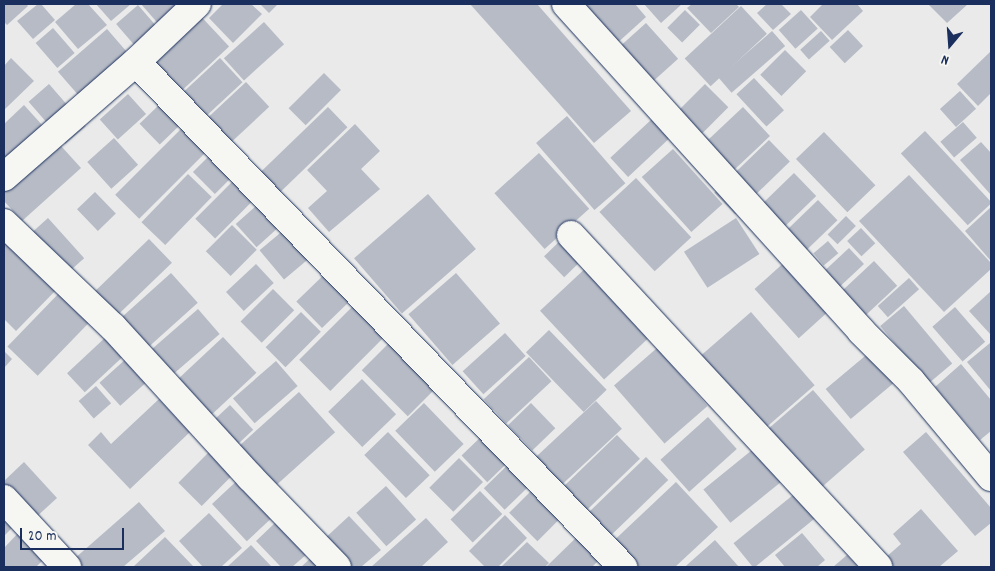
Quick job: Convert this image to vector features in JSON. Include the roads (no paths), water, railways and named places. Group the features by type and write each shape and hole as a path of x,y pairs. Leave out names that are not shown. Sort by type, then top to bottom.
{"street":[{"path":"4,177 136,62 197,4"},
{"path":"566,4 861,331 912,381 991,476"},
{"path":"136,62 623,567"},
{"path":"4,223 113,326 250,477 336,567"},
{"path":"571,235 878,567"},
{"path":"4,499 67,567"}]}
